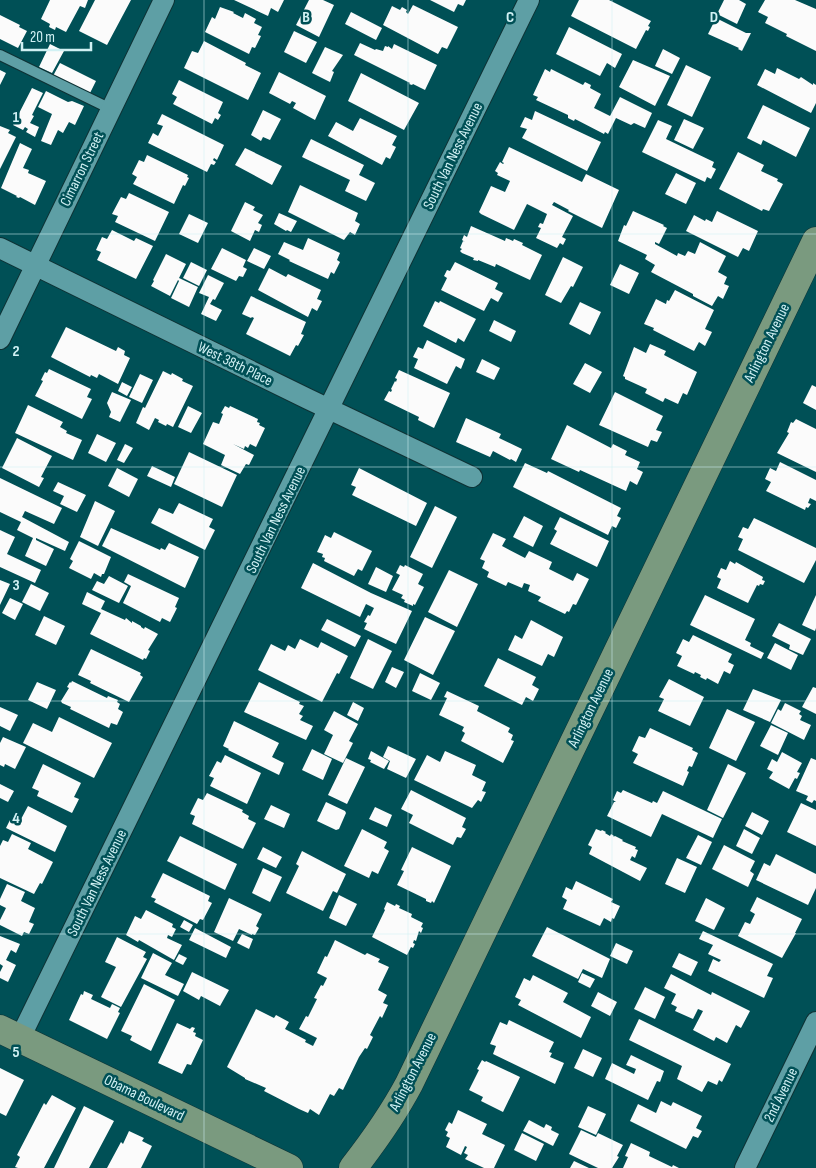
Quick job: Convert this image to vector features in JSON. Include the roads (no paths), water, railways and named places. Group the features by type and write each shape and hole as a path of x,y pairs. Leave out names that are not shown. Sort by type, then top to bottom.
{"main road":[{"name":"Arlington Avenue","path":"353,1168 369,1149 396,1109 409,1084 816,241"},
{"name":"Obama Boulevard","path":"10,1034 289,1168"}],"street":[{"name":"Cimarron Street","path":"0,339 164,0"},
{"name":"South Van Ness Avenue","path":"10,1034 329,410 529,0"},
{"name":"West 38th Place","path":"0,248 329,410 472,477"},
{"name":"2nd Avenue","path":"745,1168 816,1022"}],"lane":[{"path":"0,55 111,109"}]}
